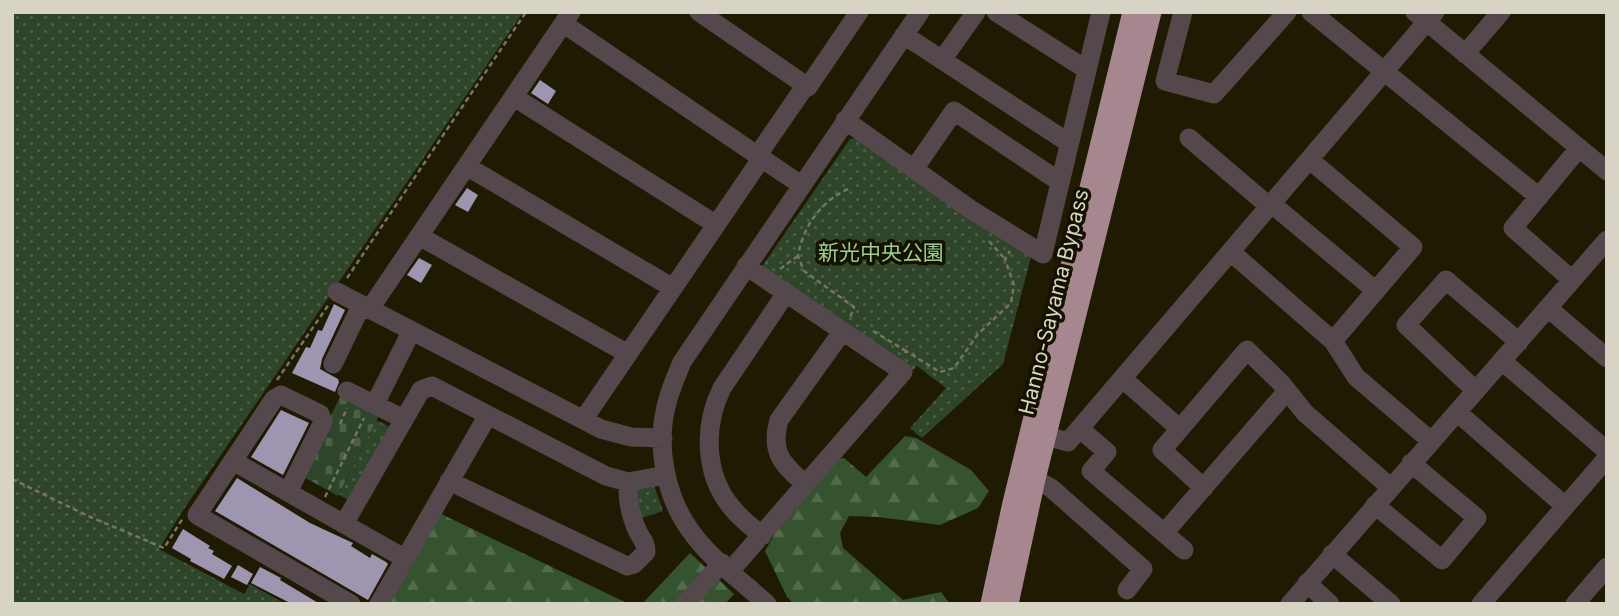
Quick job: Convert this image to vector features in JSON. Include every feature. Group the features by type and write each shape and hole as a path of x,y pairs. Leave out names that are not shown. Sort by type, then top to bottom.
{"highway":[{"name":"Hanno-Sayama Bypass","path":"991,604 1013,503 1133,12"},
{"name":"Hanno-Sayama Bypass","path":"1008,604 1035,479 1151,12"}],"street":[{"path":"699,12 808,87 857,13"},
{"path":"767,604 690,531 678,509 666,475 663,438 665,408 682,362 920,12"},
{"path":"942,60 976,12"},
{"path":"996,12 1087,71"},
{"path":"845,120 970,209 1043,254 1101,12"},
{"path":"1183,12 1165,81 1214,94 1287,12"},
{"path":"1311,12 1539,197"},
{"path":"1465,54 1501,12"},
{"path":"1046,436 1068,442 1080,429 1385,72 1425,15 1465,54 1607,171"},
{"path":"333,364 365,308 421,237 568,18 801,185"},
{"path":"904,35 1069,143"},
{"path":"583,420 806,85"},
{"path":"514,97 715,224"},
{"path":"914,169 954,111 1060,182"},
{"path":"1189,138 1376,291"},
{"path":"1572,280 1513,228 1579,148"},
{"path":"1310,160 1413,247 1333,341"},
{"path":"468,167 673,288"},
{"path":"421,237 628,354"},
{"path":"1290,604 1607,240"},
{"path":"1231,252 1333,341 1356,377 1431,441"},
{"path":"682,603 761,536 903,372 846,327 786,293 746,266"},
{"path":"1476,391 1406,325 1446,280 1518,342"},
{"path":"337,292 583,420 620,435 663,438"},
{"path":"761,536 732,508 722,492 709,449 710,420 722,388 786,293"},
{"path":"1548,308 1607,358"},
{"path":"805,484 782,464 777,452 776,432 779,420 846,327"},
{"path":"371,408 411,332"},
{"path":"1204,488 1162,450 1247,350 1305,413 1390,487"},
{"path":"1502,361 1607,451"},
{"path":"1123,379 1180,429"},
{"path":"344,524 421,390 432,386 606,476 628,482 666,475"},
{"path":"1165,532 1287,391"},
{"path":"288,492 323,422 320,414 281,395 274,399 197,515 351,604"},
{"path":"348,397 404,419"},
{"path":"1457,412 1565,506"},
{"path":"379,604 488,415"},
{"path":"1080,429 1107,452 1091,471 1184,550"},
{"path":"1481,604 1607,458"},
{"path":"233,461 404,558"},
{"path":"1375,505 1442,560 1477,518 1411,463"},
{"path":"1035,479 1051,488 1143,569 1127,590"},
{"path":"449,481 627,566 634,564 646,552 646,543 639,534 627,502 628,482"},
{"path":"1332,554 1391,604"},
{"path":"1576,604 1607,567"},
{"path":"1307,583 1330,604"}],"path":[{"path":"281,395 270,390 526,12"},
{"path":"768,281 797,257 806,229 817,213 836,195 848,189"},
{"path":"895,366 906,351 940,372 954,368 978,334 1011,303 1014,285 1005,259 1019,239"},
{"path":"797,257 804,271 854,307 861,306"},
{"path":"846,327 854,307"},
{"path":"338,428 348,397"},
{"path":"319,510 371,408"},
{"path":"12,479 88,516 164,548 188,509 197,515"}],"green space":[{"path":"12,12 523,12 159,549 244,594 250,584 285,604 12,604"},
{"name":"新光中央公園","path":"856,138 1031,257 1003,364 922,438 910,428 946,388 917,366 912,371 764,271 763,265 850,139"},
{"path":"340,397 379,415 338,496 302,476"},
{"path":"376,420 394,429 350,501 339,495"},
{"path":"905,436 916,438 971,470 989,491 978,508 940,525 849,516 840,533 843,548 903,600 941,592 950,604 794,604 787,597 765,551 781,523 835,459 844,458 866,477"},
{"path":"653,483 663,511 639,519 632,491"},
{"path":"439,513 629,604 387,604"},
{"path":"690,553 734,594 725,604 642,604"}],"building":[{"path":"540,80 556,91 548,104 531,93"},
{"path":"467,188 478,195 468,212 455,205"},
{"path":"419,258 432,265 421,283 407,275"},
{"path":"334,304 345,310 320,369 338,379 335,392 292,373 306,347 310,348 318,330 322,331"},
{"path":"281,410 309,423 283,475 251,457"},
{"path":"237,478 310,523 353,543 351,546 370,558 372,554 386,562 388,564 368,600 215,511"},
{"path":"183,529 210,546 208,548 214,551 212,554 232,566 224,579 172,548"},
{"path":"238,565 253,574 247,585 231,577"},
{"path":"260,567 320,604 292,604 251,583"}]}
